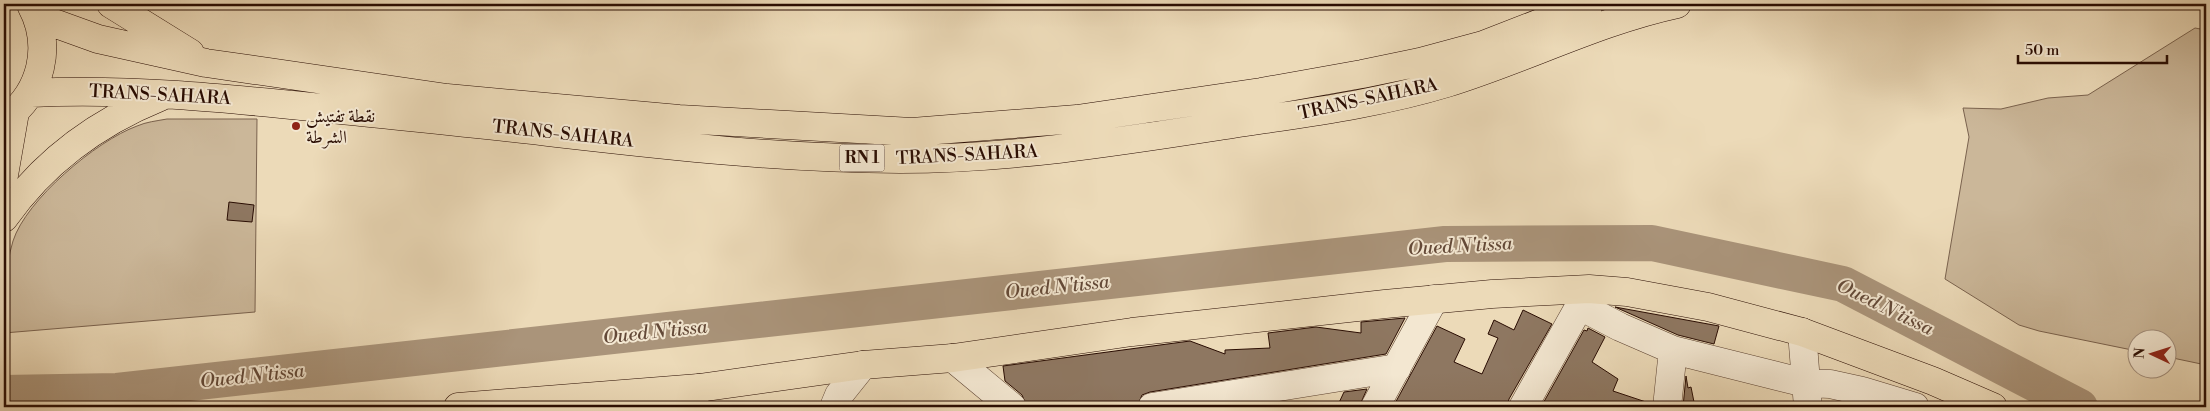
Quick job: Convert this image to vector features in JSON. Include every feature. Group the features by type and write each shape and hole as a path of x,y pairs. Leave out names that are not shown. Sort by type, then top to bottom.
{"main road":[{"path":"111,4 206,63"},
{"name":"TRANS-SAHARA","path":"34,10 98,39 206,63 447,98 679,119 912,132 1077,119 1261,92 1362,74 1420,62 1483,45 1589,4"},
{"name":"TRANS-SAHARA","path":"17,108 90,90 164,95 196,95 710,150 900,159 1042,151 1300,114 1408,94 1449,82 1611,22 1677,4"},
{"path":"4,176 17,108 41,69 43,42 34,10"},
{"path":"300,106 302,76"},
{"path":"4,218 41,173 68,148 98,127 130,109 164,95"},
{"path":"458,407 694,398 863,365 953,358 1132,332 1434,300 1584,297 1627,292 1708,306 1802,332 1933,381 1993,407"}],"street":[{"path":"1523,407 1584,297 1620,327 1672,350 1807,395 1830,384 1916,407"},
{"path":"1374,407 1434,300"},
{"path":"1802,332 1807,395"},
{"path":"1668,407 1672,350"},
{"path":"953,358 1012,407"},
{"path":"834,407 839,395 863,365"},
{"path":"1152,407 1397,368"}],"shaded area":[{"path":"2195,28 2206,30 2206,365 2178,359 2178,328 2128,328 2128,349 2039,331 2019,325 1945,279 1969,137 1963,108 2001,109 2048,98 2088,95"},
{"path":"167,119 257,119 255,312 4,333 10,252 20,225 32,208 64,174 102,145 140,125"}],"building":[{"path":"229,202 254,205 252,222 227,220"},
{"path":"1615,307 1719,326 1714,344 1678,335"},
{"path":"1523,310 1552,324 1509,399 1507,407 1393,407 1437,326 1465,339 1454,362 1482,374 1498,338 1488,334 1494,320 1514,330"},
{"path":"1405,318 1386,354 1150,392 1142,395 1137,407 1027,407 1022,395 1005,381 1003,366 1190,341 1225,354 1225,350 1270,348 1268,333 1316,327 1361,333 1361,322"},
{"path":"1588,328 1605,337 1592,362 1618,379 1613,391 1652,404 1652,407 1541,407 1584,330 1587,331"},
{"path":"1686,376 1688,388 1691,387 1695,407 1683,407"},
{"path":"1367,389 1359,407 1337,407 1344,392"}],"waterway":[{"name":"Oued N'tissa","path":"4,393 117,391 1445,244 1652,243 1843,284 2080,407"}],"place":[{"name":"نقطة تفتيش الشرطة","path":"296,126"}]}
